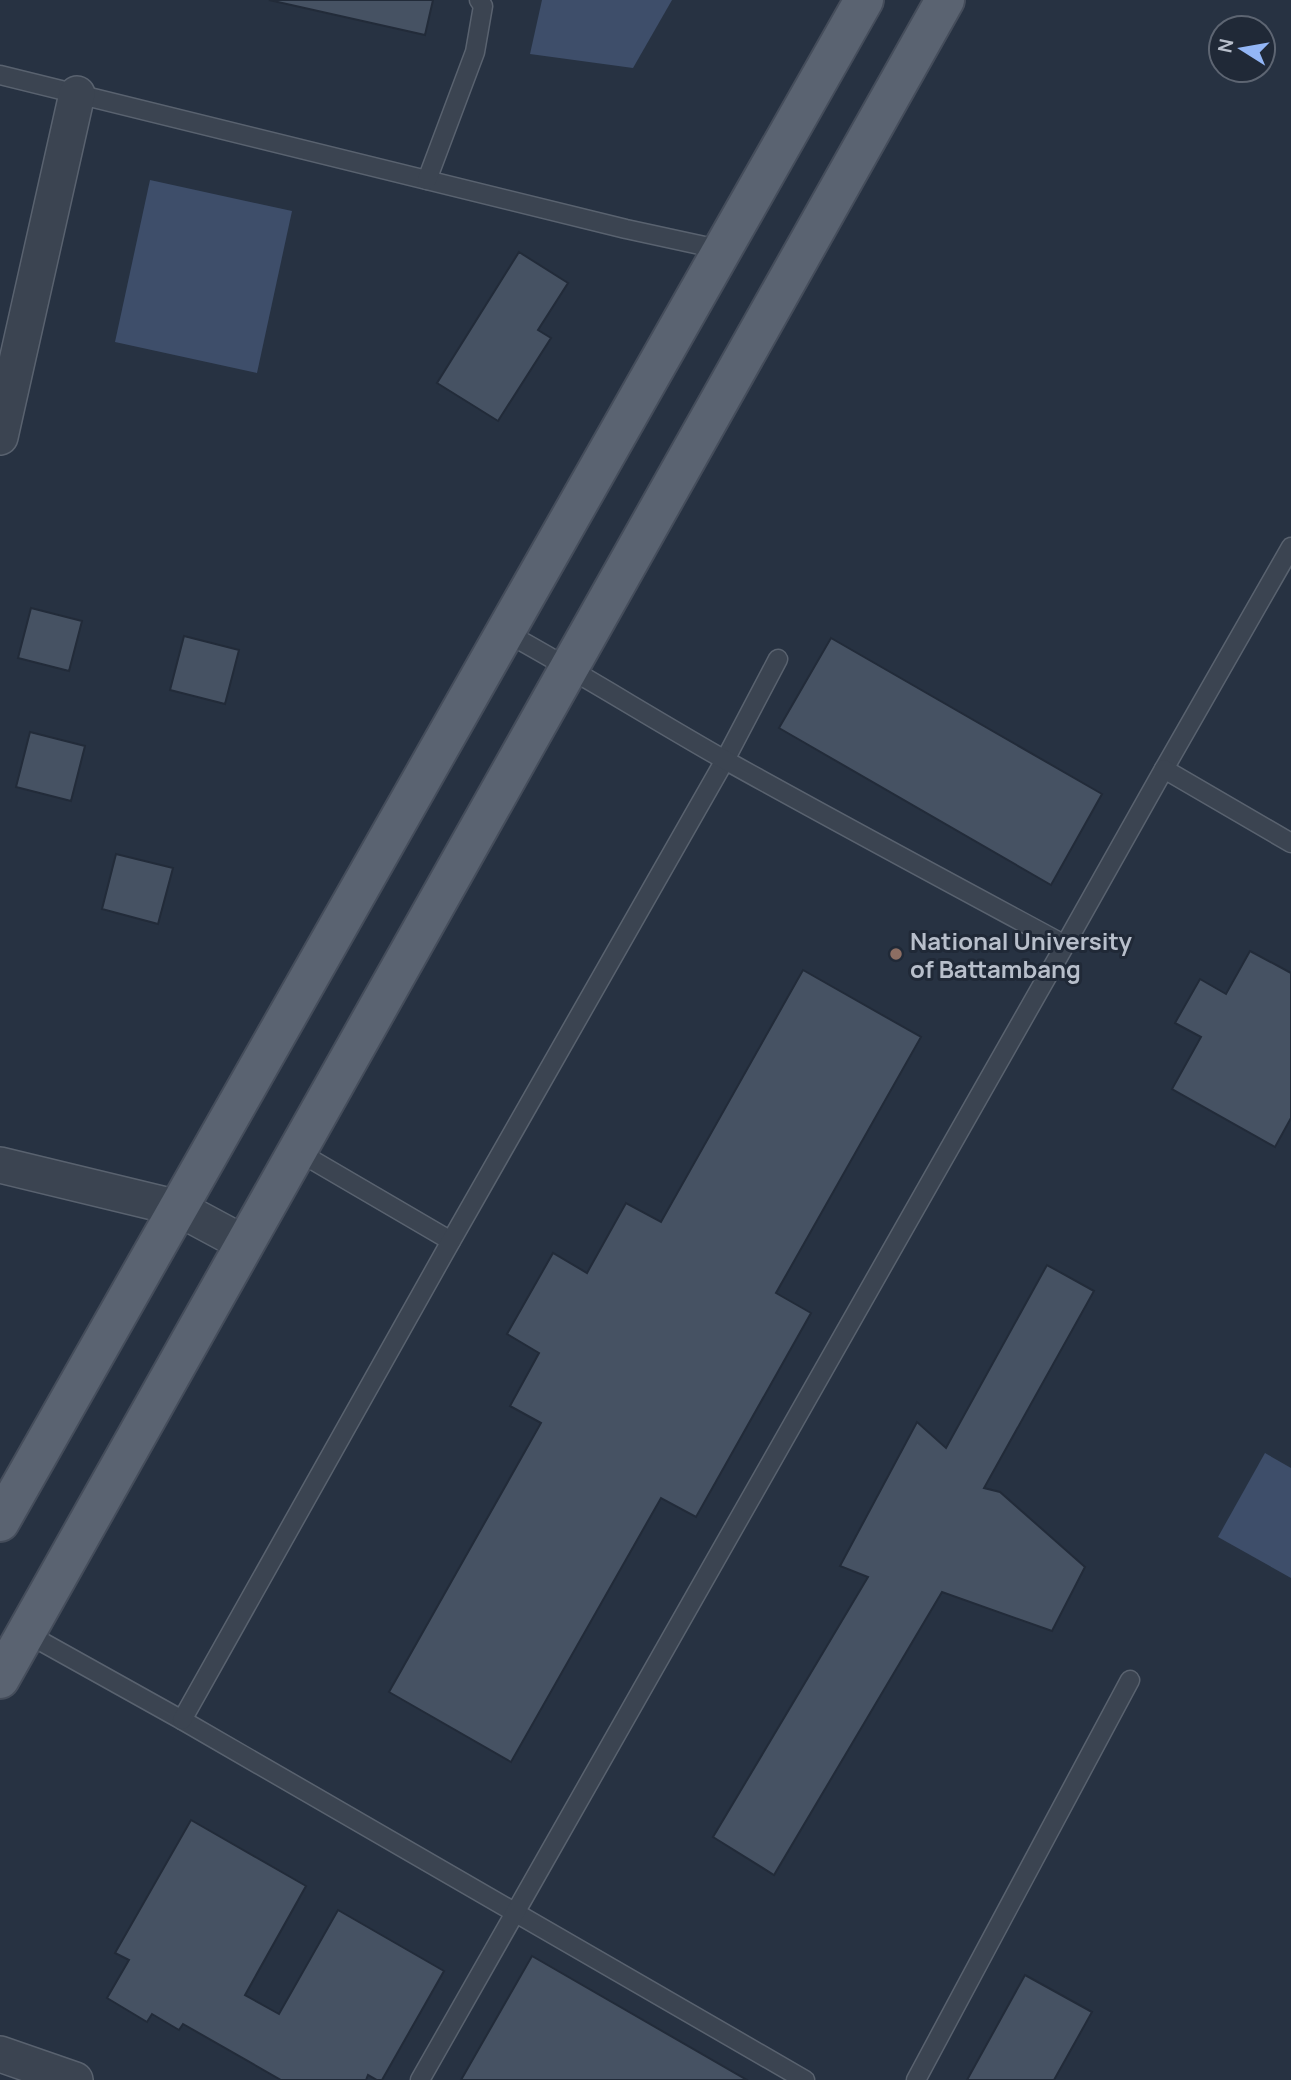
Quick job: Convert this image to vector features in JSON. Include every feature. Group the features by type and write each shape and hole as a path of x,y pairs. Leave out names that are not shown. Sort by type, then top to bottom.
{"main road":[{"path":"0,1522 864,0"},
{"path":"0,1679 945,0"}],"street":[{"path":"0,437 76,94"},
{"path":"0,1165 178,1208 245,1244"},
{"path":"0,2054 75,2080"}],"lane":[{"path":"427,180 475,52 483,6 479,0"},
{"path":"0,75 626,229 723,250"},
{"path":"420,2080 1291,547"},
{"path":"505,632 725,760 1065,946"},
{"path":"182,1720 725,760 778,659"},
{"path":"1164,769 1291,843"},
{"path":"297,1151 451,1241"},
{"path":"26,1633 182,1720 805,2080"},
{"path":"916,2080 1130,1679"}],"water":[{"path":"542,0 672,0 633,68 530,54"},
{"path":"150,180 292,211 257,373 115,342"},
{"path":"1265,1453 1291,1468 1291,1578 1218,1537"}],"building":[{"path":"269,0 433,0 425,35"},
{"path":"519,252 568,283 538,330 551,338 498,421 437,383"},
{"path":"31,608 82,621 69,671 18,658"},
{"path":"184,636 239,650 225,704 170,690"},
{"path":"831,638 1102,794 1051,885 779,728"},
{"path":"30,732 85,746 71,801 16,787"},
{"path":"116,854 173,868 158,924 102,909"},
{"path":"1250,951 1291,973 1291,1118 1275,1147 1172,1089 1201,1037 1175,1023 1200,979 1226,994"},
{"path":"803,970 921,1037 776,1293 811,1313 696,1517 661,1498 511,1762 389,1692 541,1423 510,1406 539,1353 507,1334 553,1253 587,1273 626,1203 661,1222"},
{"path":"1047,1265 1094,1291 984,1488 1000,1492 1085,1567 1052,1631 942,1592 774,1875 713,1837 868,1577 840,1566 917,1422 946,1448"},
{"path":"191,1820 306,1886 245,1995 279,2014 338,1910 444,1971 382,2080 368,2075 366,2080 281,2080 183,2024 179,2030 152,2014 147,2022 107,1998 129,1960 115,1953"},
{"path":"532,1956 747,2080 461,2080"},
{"path":"1025,1975 1092,2012 1054,2080 967,2080"}],"place":[{"name":"National University of Battambang","path":"896,954"}]}
